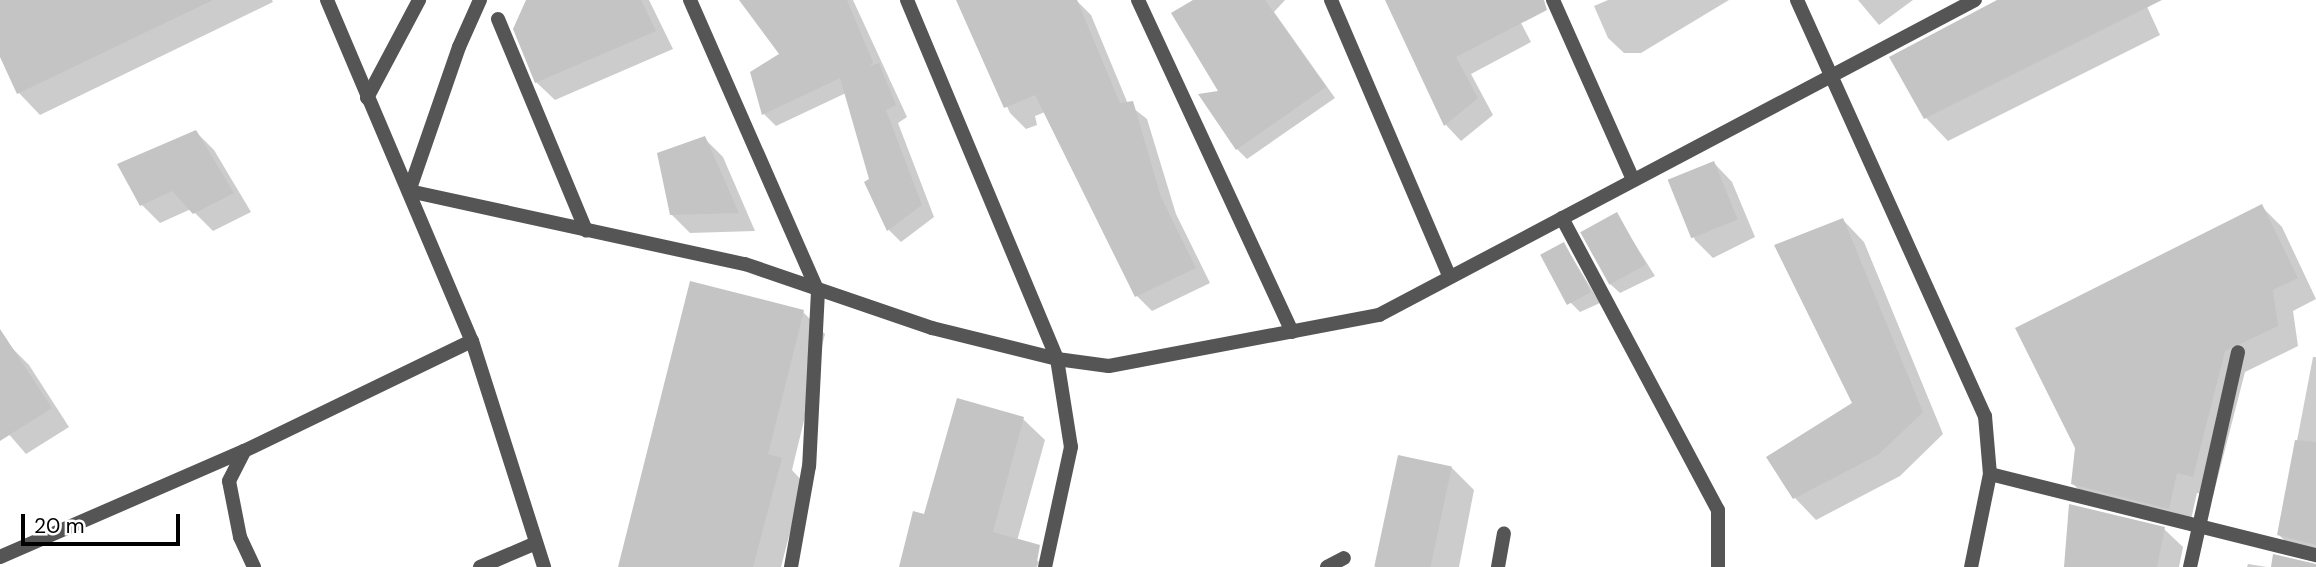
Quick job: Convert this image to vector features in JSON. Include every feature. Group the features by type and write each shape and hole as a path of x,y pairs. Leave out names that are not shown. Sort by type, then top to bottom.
{"street":[{"path":"327,0 472,341 544,567"},
{"path":"367,98 419,0"},
{"path":"410,191 459,47 480,0"},
{"path":"690,0 818,290 809,466 791,567"},
{"path":"907,0 1057,359 1071,447 1045,567"},
{"path":"1138,0 1292,332"},
{"path":"1331,0 1450,277"},
{"path":"1553,0 1633,180"},
{"path":"1797,0 1834,74 1985,416 1990,474 1971,567"},
{"path":"410,191 745,264 932,328 1057,359 1109,366 1379,315 1975,0"},
{"path":"498,19 586,230"},
{"path":"1562,218 1718,510 1718,567"},
{"path":"0,557 244,451 472,341"},
{"path":"2190,567 2197,525 2238,352"},
{"path":"244,451 229,481 240,537 254,567"},
{"path":"1990,474 2316,555"},
{"path":"1499,567 1504,534"},
{"path":"480,567 536,543"},
{"path":"1326,567 1344,558"}],"building":[{"path":"0,0 213,0 17,94 0,57"},
{"path":"526,0 641,0 656,31 535,83 513,29"},
{"path":"739,0 847,0 873,62 870,66 879,63 896,105 886,110 922,205 887,231 864,182 869,179 840,78 762,115 750,72 779,54"},
{"path":"956,0 1077,0 1120,103 1133,101 1161,197 1196,268 1135,297 1035,95 1004,108"},
{"path":"1193,0 1265,0 1326,87 1236,150 1198,94 1218,91 1171,13"},
{"path":"1385,0 1544,0 1547,10 1456,57 1478,98 1444,126"},
{"path":"1997,0 2162,0 1924,119 1889,57"},
{"path":"196,130 234,193 193,214 172,191 140,206 117,164"},
{"path":"705,136 739,213 670,215 657,153"},
{"path":"1714,161 1738,219 1691,238 1668,180"},
{"path":"2262,204 2298,278 2273,290 2278,326 2225,351 2193,477 2177,473 2169,509 2071,484 2075,448 2015,328"},
{"path":"1617,212 1646,264 1609,285 1580,232"},
{"path":"1843,218 1923,412 1878,455 1793,499 1766,457 1852,403 1774,245"},
{"path":"1564,242 1591,292 1567,305 1540,255"},
{"path":"690,281 804,310 768,454 782,458 753,567 618,567"},
{"path":"0,329 52,408 0,441"},
{"path":"957,398 1024,417 993,532 1040,545 1036,567 899,567 913,511 924,514"},
{"path":"2295,440 2316,442 2316,545 2277,535"},
{"path":"1398,455 1452,466 1430,567 1374,567"},
{"path":"2069,504 2165,527 2157,567 2064,567"},
{"path":"2273,554 2316,564 2316,567 2271,567"}]}
